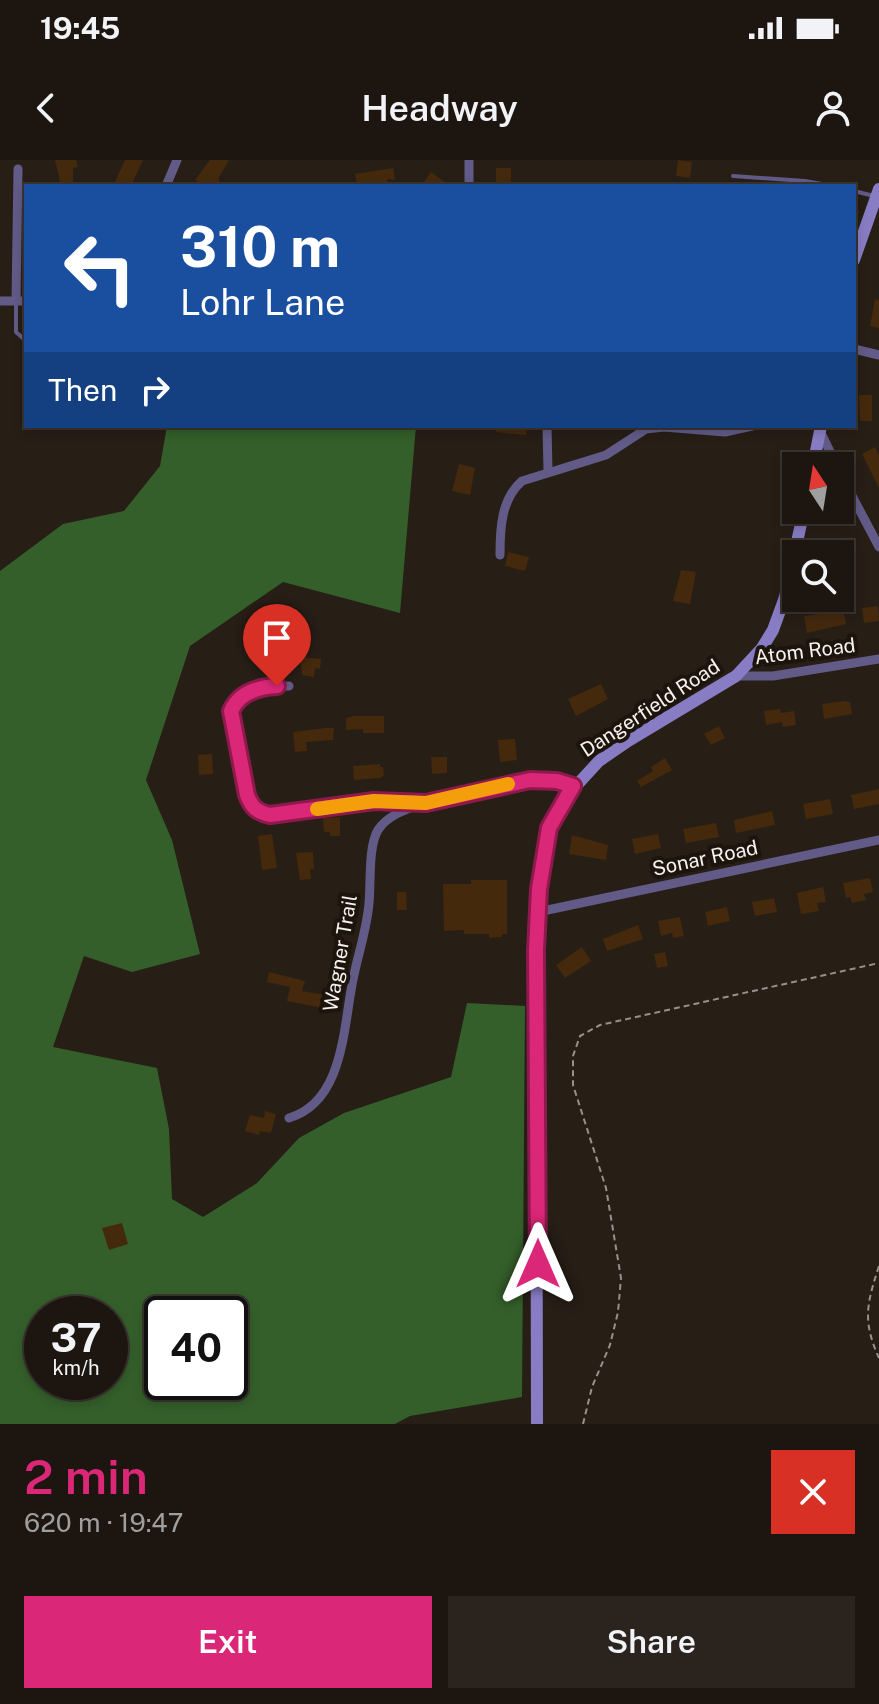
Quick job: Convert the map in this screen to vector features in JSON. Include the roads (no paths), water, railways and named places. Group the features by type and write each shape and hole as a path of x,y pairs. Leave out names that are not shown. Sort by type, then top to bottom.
{"street":[{"path":"167,184 177,160"},
{"path":"469,160 469,184"},
{"path":"0,301 21,301 18,169"},
{"path":"856,254 878,193"},
{"path":"856,349 879,355"},
{"path":"547,428 548,471"},
{"path":"500,555 504,513 512,490 522,481 606,455 646,429 655,428"},
{"path":"676,428 725,432 743,428"},
{"path":"816,452 820,428"},
{"path":"820,428 831,452"},
{"path":"854,500 879,547"},
{"name":"Dangerfield Road","path":"537,1424 536,950 545,840 557,810 573,786 599,761 736,676 762,648 779,615 801,524"},
{"name":"Atom Road","path":"736,676 773,676 879,659"},
{"path":"289,686 257,689 240,699 231,711 245,788 255,809 270,815 374,801 426,803 530,780 557,781 573,786"},
{"name":"Wagner Trail","path":"289,1118 305,1112 320,1097 340,1053 353,977 365,931 376,835 391,818 426,803"},
{"name":"Sonar Road","path":"538,912 879,840"}],"lane":[{"path":"733,176 822,184"},
{"path":"856,191 878,193"},
{"path":"21,301 16,332 24,339"}]}
